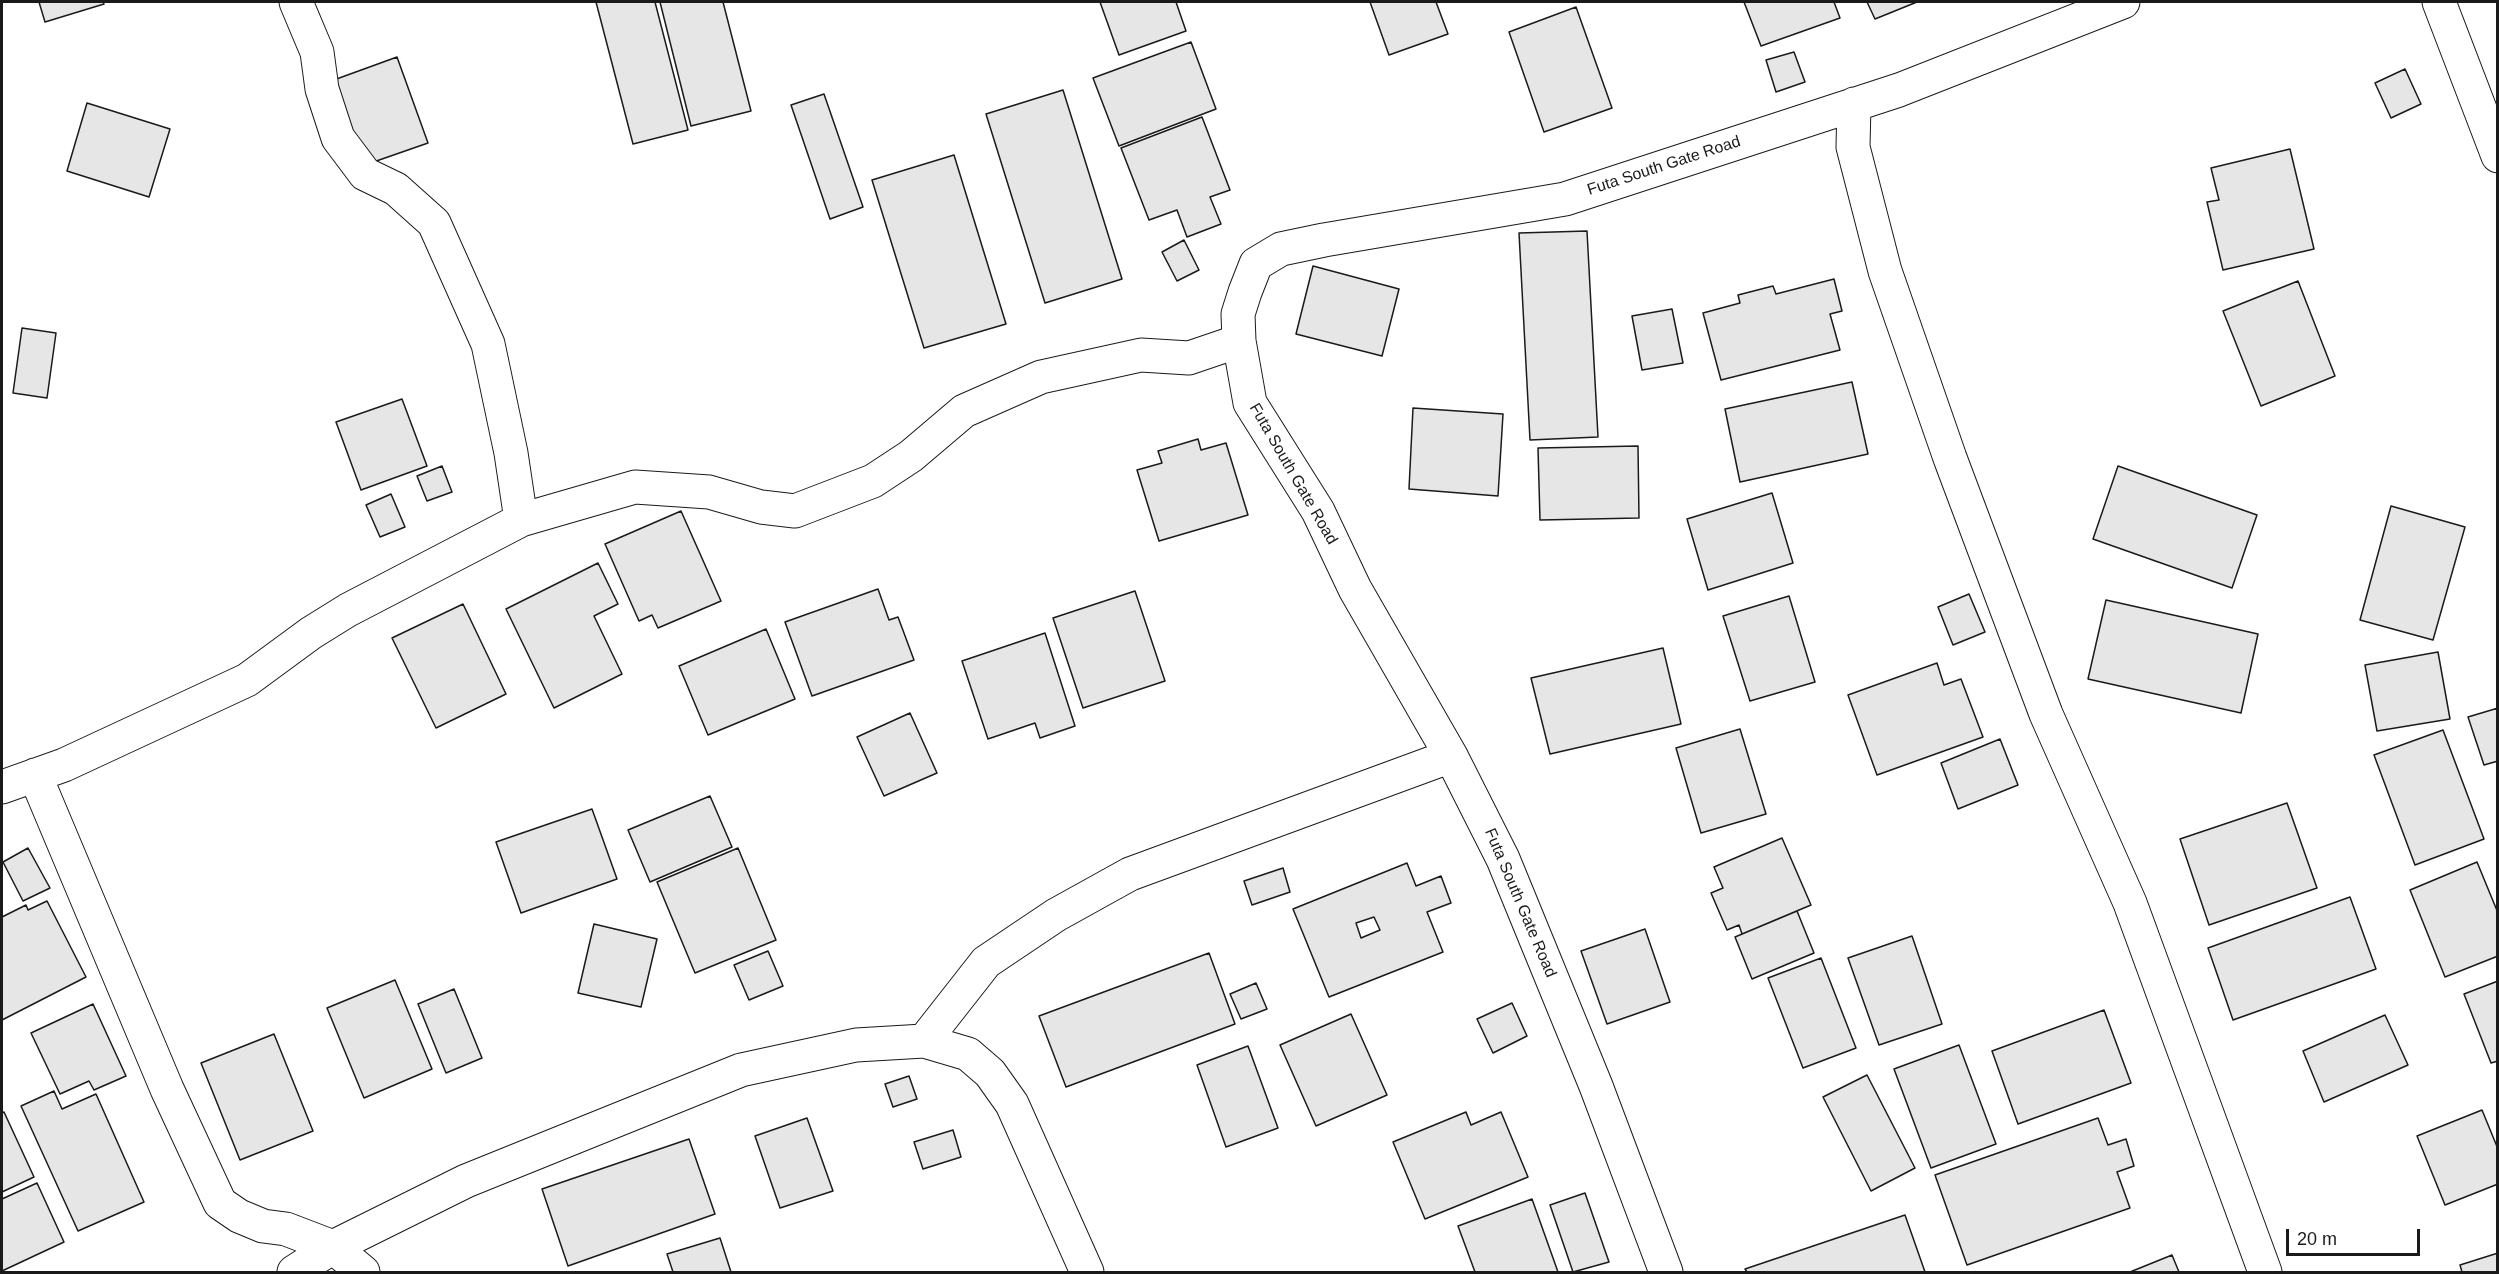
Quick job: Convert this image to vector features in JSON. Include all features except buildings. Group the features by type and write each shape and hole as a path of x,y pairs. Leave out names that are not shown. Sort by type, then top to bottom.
{"street":[{"path":"296,2 317,52 322,89 338,138 365,174 396,189 434,223 488,344 511,453 521,520"},
{"name":"Futa South Gate Road","path":"1666,1272 1596,1086 1508,870 1452,756 1361,600 1318,511 1250,403 1239,342 1239,314 1256,264 1281,249 1564,199 1899,90 2123,2"},
{"path":"2439,2 2498,156"},
{"path":"1854,104 1853,147 1885,271 1950,458 2046,714 2130,903 2265,1272"},
{"path":"2,788 64,765 247,680 311,633 348,610 521,520 635,486 709,492 761,507 795,511 873,481 911,456 964,411 1041,377 1141,355 1189,358 1239,342"},
{"path":"924,1041 986,962 1056,915 1130,874 1452,756"},
{"path":"35,775 167,1089 220,1203 239,1216 264,1226 286,1229 333,1247 363,1272"},
{"path":"294,1272 333,1247 466,1181 741,1070 856,1045 924,1041 968,1054 990,1073 1012,1104 1088,1272"}]}
